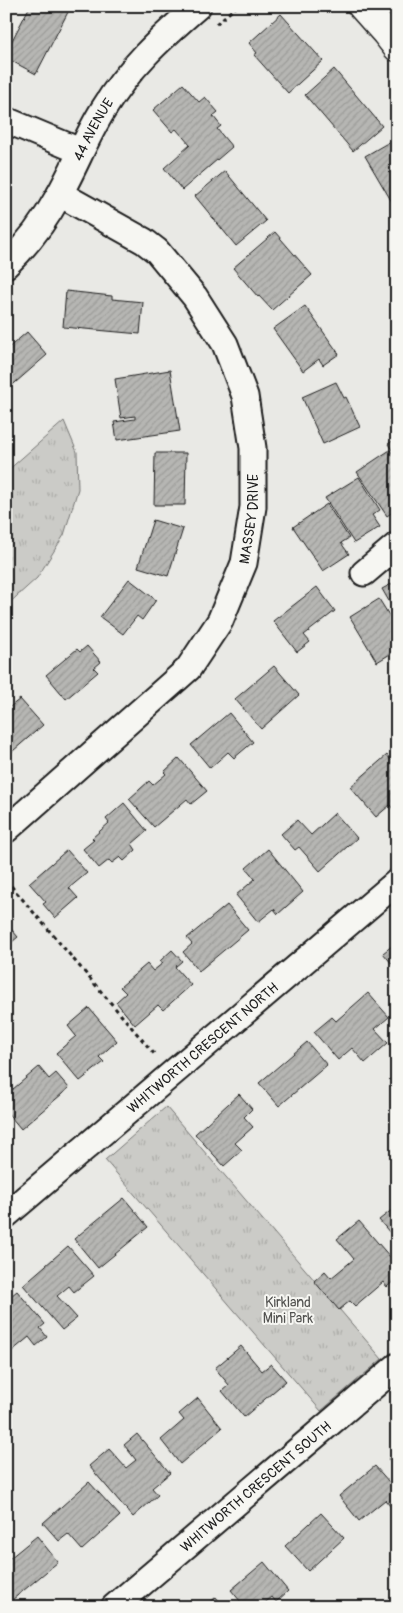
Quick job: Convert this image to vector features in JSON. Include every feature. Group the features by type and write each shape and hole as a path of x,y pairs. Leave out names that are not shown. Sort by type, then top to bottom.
{"main road":[{"path":"362,6 397,48"}],"street":[{"name":"44 AVENUE","path":"6,265 43,223 60,194 102,110 136,64 157,42 198,6"},
{"path":"6,120 80,151"},
{"name":"MASSEY DRIVE","path":"6,830 188,670 220,621 244,563 253,507 253,448 245,396 225,344 195,297 157,252 144,241 60,194"},
{"path":"364,573 397,545"},
{"name":"WHITWORTH CRESCENT NORTH","path":"6,1215 397,882"},
{"name":"WHITWORTH CRESCENT SOUTH","path":"114,1607 397,1366"}],"path":[{"path":"215,24 237,6"},
{"path":"6,880 171,1074"}],"green space":[{"path":"64,421 77,452 78,489 64,535 37,578 6,606 6,472"},
{"name":"Kirkland Mini Park","path":"166,1107 382,1359 321,1411 105,1160"}],"building":[{"path":"30,6 58,6 68,12 36,74 6,58 6,52"},
{"path":"281,14 323,61 288,93 254,55 257,53 249,43"},
{"path":"334,69 382,126 353,151 305,95"},
{"path":"183,84 199,102 205,97 218,112 213,116 221,126 217,129 232,147 182,190 164,168 190,145 176,129 172,132 153,110"},
{"path":"391,141 397,150 397,200 392,202 365,156"},
{"path":"225,171 266,221 236,246 195,196"},
{"path":"275,232 312,275 272,310 233,268"},
{"path":"66,291 112,296 112,299 143,302 140,334 63,327"},
{"path":"305,306 339,354 323,365 319,359 303,371 273,329"},
{"path":"27,332 47,355 8,389 6,387 6,350"},
{"path":"170,370 180,431 117,440 114,422 135,419 135,416 121,418 115,379"},
{"path":"336,382 344,398 346,397 360,427 323,444 302,397"},
{"path":"397,438 397,457 388,444"},
{"path":"390,450 397,460 397,509 387,516 357,472"},
{"path":"155,453 186,453 185,505 154,505"},
{"path":"359,477 380,510 372,515 380,527 354,543 325,498"},
{"path":"327,504 349,538 341,543 349,554 323,571 293,527"},
{"path":"153,520 183,529 168,576 138,567"},
{"path":"129,579 156,600 142,620 137,616 123,634 100,617"},
{"path":"397,581 397,615 382,589"},
{"path":"317,587 335,611 304,635 310,642 297,652 273,621"},
{"path":"379,599 397,628 397,650 377,662 350,617"},
{"path":"87,646 101,662 94,668 98,672 66,699 46,675 77,649 80,652"},
{"path":"274,666 299,695 261,729 235,699"},
{"path":"20,699 43,725 6,757 6,710"},
{"path":"229,713 253,742 234,758 228,752 210,768 191,745"},
{"path":"387,755 397,767 397,806 393,809 390,805 376,817 350,787"},
{"path":"179,758 207,791 191,804 187,799 154,827 129,799 149,781 153,785 166,774 164,772"},
{"path":"124,803 147,831 132,844 136,850 124,861 120,857 112,863 109,860 99,868 83,849 109,823 106,819"},
{"path":"335,813 357,838 320,871 299,847 295,850 281,834 297,820 311,835"},
{"path":"268,849 303,892 278,914 274,909 258,922 236,895 255,879 246,868"},
{"path":"67,850 87,873 69,888 78,898 55,918 43,904 46,902 29,883"},
{"path":"227,905 248,930 199,971 183,952 192,944 187,938"},
{"path":"6,923 18,937 6,947"},
{"path":"397,942 397,970 383,953"},
{"path":"172,950 182,961 175,967 191,985 163,1010 158,1005 135,1025 116,1002 126,993 120,987 147,964 153,971 163,963 160,961"},
{"path":"368,993 389,1017 375,1029 388,1043 365,1063 352,1048 338,1060 314,1032 332,1017 336,1021"},
{"path":"89,1008 117,1041 99,1057 104,1062 80,1081 56,1053 76,1036 68,1026"},
{"path":"307,1042 327,1065 279,1106 259,1083"},
{"path":"39,1067 49,1079 56,1073 69,1088 21,1129 6,1111 6,1095"},
{"path":"239,1094 252,1109 244,1117 253,1127 235,1143 242,1150 224,1166 195,1134"},
{"path":"124,1198 148,1227 98,1268 74,1239"},
{"path":"397,1206 397,1241 379,1220"},
{"path":"359,1221 397,1265 397,1278 387,1287 383,1282 355,1306 350,1301 339,1310 314,1281 325,1271 331,1278 354,1259 337,1239"},
{"path":"68,1246 94,1276 74,1292 69,1286 57,1296 77,1318 62,1330 23,1285"},
{"path":"17,1291 45,1324 40,1328 47,1337 36,1346 29,1337 6,1356 6,1300"},
{"path":"241,1346 262,1371 271,1364 286,1381 244,1417 222,1391 229,1385 215,1368"},
{"path":"198,1398 222,1428 180,1464 161,1440 184,1420 179,1414"},
{"path":"137,1434 170,1473 152,1488 158,1495 133,1517 89,1466 109,1449 126,1468 136,1460 124,1445"},
{"path":"397,1451 397,1468 388,1459"},
{"path":"375,1466 397,1491 397,1502 391,1507 385,1500 359,1521 339,1496"},
{"path":"89,1482 120,1516 82,1550 68,1534 59,1541 43,1523"},
{"path":"321,1513 344,1538 308,1571 285,1546"},
{"path":"37,1536 58,1562 6,1605 6,1553 10,1558"},
{"path":"264,1562 288,1591 276,1602 272,1597 260,1607 245,1607 231,1590"},
{"path":"216,1597 224,1607 205,1607"}]}
